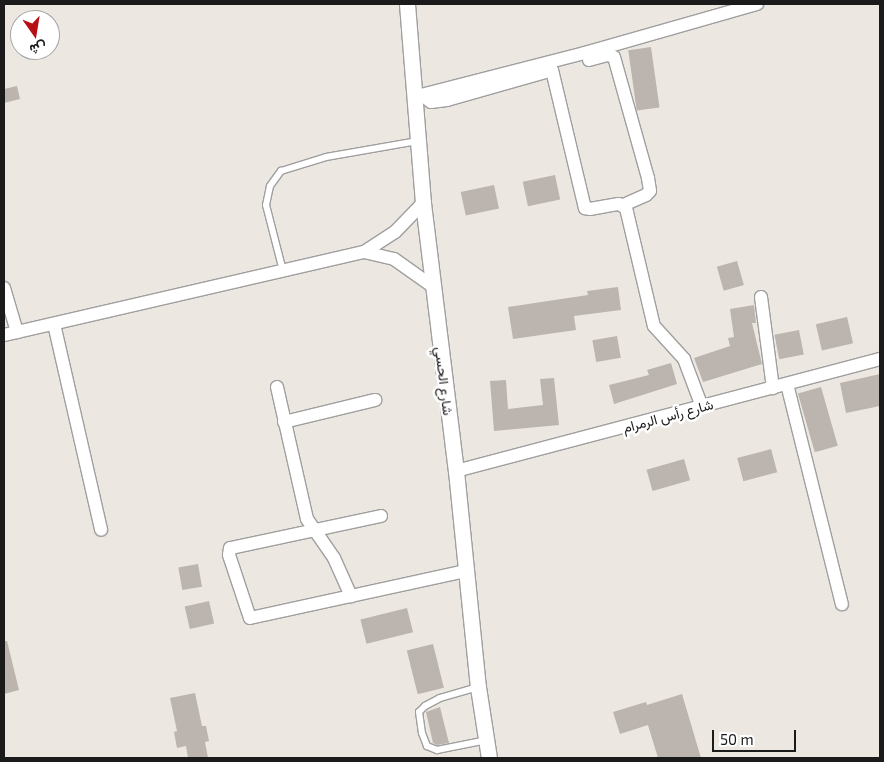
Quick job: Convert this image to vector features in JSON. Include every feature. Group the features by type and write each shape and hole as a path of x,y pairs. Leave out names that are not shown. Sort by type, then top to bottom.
{"street":[{"name":"شارع الحسي","path":"407,4 418,96 418,141 432,286 456,471 478,687 489,758"},
{"path":"418,96 431,102 447,100 552,70 586,57 757,4"},
{"path":"418,96 586,57 608,55 614,57 648,178 650,191 646,195 624,205 585,208 552,70"},
{"path":"4,336 364,252 395,232 423,203"},
{"path":"624,205 654,326 684,358 702,407"},
{"path":"364,252 394,259 432,286"},
{"path":"4,288 17,332"},
{"path":"762,297 773,388"},
{"path":"54,324 101,530"},
{"name":"شارع رأس الرمرام","path":"456,471 880,359"},
{"path":"787,384 842,604"},
{"path":"277,387 306,519 334,558 351,596"},
{"path":"284,422 375,400"},
{"path":"381,516 230,548 229,555 248,615 253,618 465,571"}],"lane":[{"path":"283,271 266,206 270,186 281,171 326,157 418,141"},
{"path":"478,687 440,698 425,706 419,712 422,733 427,746 437,750 487,740"}],"building":[{"path":"651,47 659,107 637,111 628,50"},
{"path":"17,86 20,99 4,103 4,89"},
{"path":"555,175 560,199 528,206 523,182"},
{"path":"494,185 499,208 466,216 461,192"},
{"path":"737,261 744,285 724,291 717,267"},
{"path":"618,287 621,310 574,316 576,330 513,339 508,307 588,295 587,291"},
{"path":"754,305 756,323 752,323 762,364 703,382 694,358 730,346 728,338 734,337 730,309"},
{"path":"847,317 853,343 822,351 816,324"},
{"path":"799,330 804,355 779,359 774,335"},
{"path":"617,336 621,358 596,362 592,340"},
{"path":"671,363 677,384 614,404 609,385 649,375 647,370"},
{"path":"880,374 880,406 846,413 840,383"},
{"path":"554,378 559,425 494,431 490,381 506,380 508,409 543,405 540,379"},
{"path":"821,387 838,446 815,452 798,394"},
{"path":"771,449 777,472 743,481 737,458"},
{"path":"684,459 690,480 653,491 647,470"},
{"path":"198,564 202,587 182,590 178,567"},
{"path":"209,601 214,623 190,629 185,607"},
{"path":"407,608 413,632 366,644 360,620"},
{"path":"4,641 7,641 19,690 4,694"},
{"path":"433,644 444,688 418,694 407,651"},
{"path":"195,693 202,726 206,726 209,741 205,742 208,758 188,758 186,746 177,748 174,732 177,731 170,698"},
{"path":"682,694 701,758 658,758 648,725 620,734 613,712 646,702 647,705"},
{"path":"440,707 449,743 437,745 433,743 426,712"}]}
